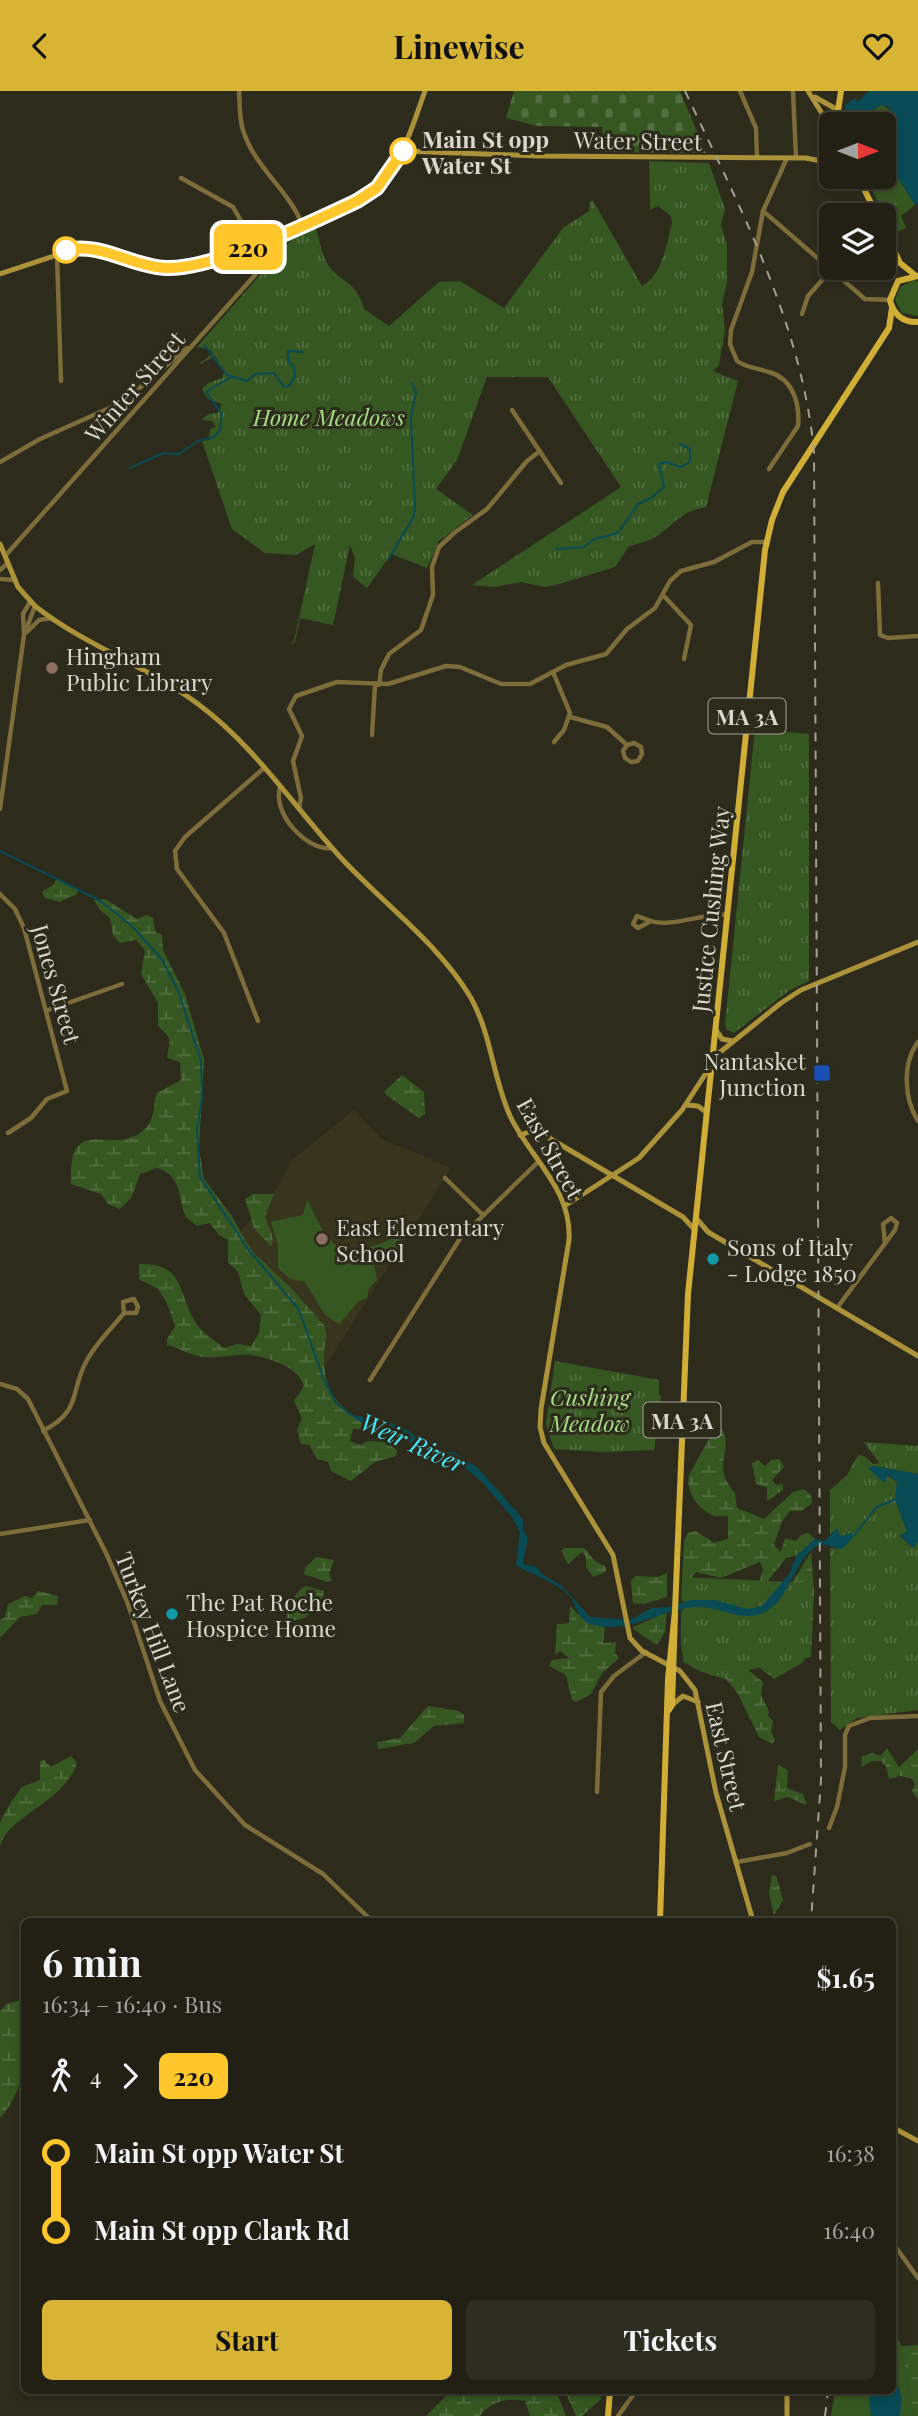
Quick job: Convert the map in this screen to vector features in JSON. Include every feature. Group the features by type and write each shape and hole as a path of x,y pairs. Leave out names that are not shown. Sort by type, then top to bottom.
{"main road":[{"path":"0,274 81,247 93,248 142,265 173,268 207,262 302,225 367,195 384,179 403,151 425,91"},
{"path":"808,91 828,109 836,109 841,91"},
{"path":"816,100 822,112"},
{"name":"Water Street","path":"403,151 459,155 796,158 819,161"},
{"path":"896,254 900,263 918,276"},
{"path":"890,300 898,281 900,263"},
{"path":"898,281 918,276"},
{"name":"MA 3A","path":"890,300 892,308"},
{"path":"892,308 905,321"},
{"name":"Justice Cushing Way","path":"660,1918 671,1707 667,1705 675,1608 686,1324 766,541 780,499 889,328 892,308"},
{"path":"889,328 905,321 918,321"},
{"name":"East Street","path":"0,544 15,580 32,604 196,702 233,734 332,848 438,954 464,988 482,1023 502,1095 520,1135 566,1205 569,1240 540,1431 549,1451 613,1555 619,1574 628,1633 646,1653 672,1666 690,1682 698,1702 716,1793 752,1918"},
{"path":"566,1205 639,1158 686,1105 712,1062 733,1041 794,994 918,942"},
{"path":"715,1028 722,1039 733,1041"},
{"path":"686,1105 698,1105 706,1112"},
{"path":"520,1135 530,1131 541,1133 683,1217 694,1233 708,1232"},
{"path":"683,1217 696,1214 708,1232 918,1356"},
{"path":"671,1707 683,1696 698,1702"},
{"path":"896,2129 918,2141"},
{"path":"608,2416 610,2394"},
{"path":"787,2416 788,2394"}],"street":[{"path":"239,91 242,129 251,149 284,190 302,225"},
{"path":"740,91 756,128 757,159"},
{"path":"793,91 796,158"},
{"path":"769,469 798,426 795,396 788,383 778,376 737,361 730,341 743,291 752,272 763,211 787,158"},
{"path":"181,178 233,207 254,244"},
{"path":"763,211 819,258"},
{"name":"Winter Street","path":"5,556 271,257 281,244 280,234"},
{"path":"57,254 61,381"},
{"path":"802,314 809,295 822,280"},
{"path":"844,280 865,299 890,300"},
{"path":"0,462 40,439 123,402 196,341"},
{"path":"512,409 561,483"},
{"path":"372,735 377,685 389,655 421,630 433,595 432,567 439,548 454,533 487,509 527,461 540,451"},
{"path":"298,809 301,798 293,761 302,736 290,713 291,702 299,695 330,683 377,685 446,666 460,667 486,680 511,686 530,684 553,672 606,654 627,629 655,608 671,579 684,569 714,562 751,542 766,541"},
{"path":"0,570 8,563"},
{"path":"0,579 15,580"},
{"path":"877,583 880,635 888,638 918,636"},
{"path":"663,595 691,625 684,659"},
{"path":"0,809 24,635 23,614 32,604"},
{"path":"24,635 34,624 52,618"},
{"path":"553,672 568,701 570,717 554,742"},
{"path":"570,717 607,727 627,745"},
{"path":"634,743 640,747 642,754 638,761 625,759 623,751 627,745 634,743"},
{"path":"257,1021 224,933 180,876 174,857 177,846 185,837 264,768"},
{"path":"280,787 278,802 285,820 320,847 332,848"},
{"name":"Jones Street","path":"0,894 15,909 24,928 48,1010 67,1091 47,1099 31,1118 8,1133"},
{"path":"651,921 664,924 689,917 727,915"},
{"path":"48,1010 122,984"},
{"path":"918,1042 911,1053 907,1074 911,1107 918,1121"},
{"path":"370,1380 457,1244 538,1162"},
{"path":"445,1178 483,1215"},
{"path":"837,1308 885,1243 896,1227 891,1218 883,1224 885,1243"},
{"path":"43,1431 61,1420 72,1408 85,1363 124,1313"},
{"name":"Turkey Hill Lane","path":"0,1384 24,1394 90,1520 125,1597 160,1701 197,1773 246,1825 311,1864 369,1918"},
{"path":"0,1534 90,1520"},
{"path":"597,1792 601,1692 614,1676 646,1653"},
{"path":"829,1828 837,1807 845,1767 845,1735 849,1726 870,1718 918,1716"},
{"path":"737,1862 787,1853 810,1844"},
{"path":"896,2248 918,2278"},
{"path":"618,2416 634,2394"}],"shaded area":[{"name":"East Elementary School","path":"354,1110 382,1139 451,1168 324,1368 258,1257 236,1237 278,1187 291,1161"}],"green space":[{"path":"514,91 680,91 706,153 604,152 602,127 538,126 506,118"},
{"path":"882,105 893,112 870,112"},
{"name":"Home Meadows","path":"649,161 709,163 725,209 721,225 727,245 727,283 722,304 725,330 719,365 713,371 738,381 706,507 688,513 652,539 629,546 615,567 545,587 521,582 494,587 472,585 621,487 548,377 487,377 457,460 436,489 473,515 439,541 427,568 391,554 367,588 353,577 355,558 350,545 333,625 300,618 295,642 289,645 294,641 315,544 296,555 265,553 232,529 202,441 209,440 210,429 216,427 212,421 201,420 209,414 218,413 222,404 208,399 202,389 208,383 222,378 224,372 215,356 198,365 213,353 209,349 197,347 296,234 315,226 323,255 332,270 357,292 364,309 389,326 439,282 460,281 504,308 563,228 589,211 590,201 593,201 642,286 659,267 672,223 671,216 658,206 650,210"},
{"path":"896,174 915,205 901,216 906,228 896,233 896,203 878,203 872,189 896,189"},
{"path":"913,280 918,281 918,316 902,313 895,300 900,287"},
{"path":"755,729 809,734 809,981 790,990 734,1033 727,1030 725,1024"},
{"path":"56,879 78,889 77,894 60,902 45,898 42,892 54,884"},
{"path":"105,899 137,919 147,915 153,918 155,931 162,935 163,950 185,994 204,1060 199,1149 204,1179 231,1215 252,1251 291,1288 324,1325 324,1367 330,1390 343,1408 375,1429 353,1429 350,1441 360,1445 368,1441 390,1442 397,1451 396,1456 375,1462 351,1481 331,1471 328,1462 317,1459 309,1445 301,1444 297,1430 302,1418 294,1401 304,1386 296,1373 274,1361 251,1355 202,1357 167,1345 167,1339 175,1326 166,1301 158,1289 139,1279 139,1264 155,1265 173,1275 198,1326 224,1348 237,1344 251,1346 259,1333 261,1315 244,1294 238,1272 228,1262 228,1240 219,1235 210,1223 197,1226 186,1217 178,1188 171,1176 157,1168 140,1174 131,1198 120,1209 108,1204 101,1194 71,1184 72,1161 77,1147 85,1141 95,1139 120,1140 133,1137 149,1124 157,1093 181,1080 180,1062 167,1058 169,1040 158,1026 158,1003 141,974 145,950 136,940 120,943 113,935 110,918 100,910 94,900"},
{"path":"402,1075 424,1092 425,1114 419,1118 384,1092"},
{"path":"253,1194 274,1194 265,1217 273,1238 271,1247 254,1228 245,1199"},
{"path":"307,1200 329,1239 345,1249 356,1250 383,1243 401,1228 396,1253 380,1251 372,1255 377,1280 369,1288 367,1298 359,1301 339,1324 325,1315 305,1282 290,1279 278,1268 278,1245 271,1222 303,1215"},
{"name":"Cushing Meadow","path":"555,1361 659,1380 661,1396 654,1450 604,1452 554,1449 546,1424"},
{"path":"715,1428 721,1428 725,1436 724,1474 735,1493 737,1508 764,1519 793,1492 804,1489 811,1495 812,1503 802,1511 790,1511 782,1521 774,1545 781,1552 785,1538 796,1541 801,1535 809,1533 815,1539 797,1555 786,1558 767,1582 749,1585 760,1580 763,1569 760,1562 721,1578 696,1572 690,1580 687,1600 681,1601 684,1541 688,1533 696,1531 714,1543 728,1539 728,1516 716,1516 707,1512 694,1499 688,1481"},
{"path":"864,1442 918,1446 918,1474 873,1466 897,1482 895,1499 907,1531 900,1536 911,1547 918,1541 918,1710 857,1718 840,1730 831,1722 830,1548 842,1549 838,1534 834,1531 830,1535 830,1490 847,1475 858,1455 864,1456 873,1464 879,1463"},
{"path":"779,1459 784,1467 772,1480 776,1485 783,1484 783,1490 767,1501 767,1487 756,1484 752,1463 758,1460 765,1466 771,1460"},
{"path":"564,1548 584,1548 595,1561 606,1567 606,1572 593,1577 586,1567 586,1557 582,1552 568,1564 561,1551"},
{"path":"811,1552 814,1592 811,1657 746,1668 763,1682 761,1695 769,1711 768,1716 773,1721 771,1731 775,1740 772,1744 759,1737 738,1694 726,1679 698,1670 685,1659 681,1642 681,1613 682,1609 790,1586"},
{"path":"316,1557 334,1560 329,1574 332,1581 327,1582 304,1574 305,1568"},
{"path":"667,1573 667,1597 644,1604 633,1603 631,1580 636,1576 657,1577"},
{"path":"684,1577 811,1583 810,1652 802,1663 774,1679 760,1668 713,1676 683,1662"},
{"path":"306,1586 324,1591 322,1605 304,1618 286,1623 292,1602"},
{"path":"38,1591 58,1596 57,1605 42,1605 37,1614 20,1617 0,1638 0,1620 5,1617 8,1604 25,1596 32,1598"},
{"path":"570,1606 579,1615 605,1628 603,1643 616,1642 615,1653 619,1658 602,1673 591,1694 576,1702 572,1700 566,1675 549,1666 552,1660 569,1658 560,1651 555,1655 557,1624 569,1623"},
{"path":"667,1612 665,1632 657,1645 633,1629 633,1627"},
{"path":"428,1706 459,1711 464,1715 464,1723 434,1726 414,1743 378,1749 377,1742 400,1738"},
{"path":"887,1748 899,1767 918,1749 918,1799 912,1791 915,1784 911,1778 900,1776 889,1779 886,1766 881,1761 872,1761 861,1767 862,1756 873,1753 881,1756"},
{"path":"71,1756 77,1763 71,1776 50,1798 14,1825 0,1846 0,1822 22,1787 40,1780 40,1761 44,1760 51,1767"},
{"path":"778,1765 788,1770 787,1788 803,1794 807,1805 787,1797 774,1801"},
{"path":"772,1875 776,1876 783,1900 774,1915 769,1893"},
{"path":"21,2000 21,2077 17,2092 0,2118 0,2011 7,2004"},
{"path":"896,2334 901,2346 913,2416 831,2416 835,2394 896,2394"},
{"path":"918,2345 918,2416 913,2416 901,2346"},
{"path":"448,2394 557,2394 566,2416 530,2416 525,2401 512,2400 494,2404 480,2416 426,2416"},
{"path":"566,2394 602,2394 601,2399 582,2416 576,2416"}],"water":[{"path":"868,91 918,91 918,204 915,205 896,174 896,112 882,105 868,112 845,112 845,105 855,98 858,102"},
{"path":"349,1414 391,1423 409,1431 432,1452 454,1452 478,1468 523,1519 523,1530 528,1538 523,1564 537,1567 542,1574 562,1586 590,1617 630,1620 652,1608 669,1607 690,1600 716,1600 747,1609 762,1606 789,1574 797,1555 815,1539 825,1541 837,1528 840,1536 851,1533 854,1537 842,1549 822,1545 810,1551 777,1603 761,1614 744,1616 699,1607 672,1611 634,1624 607,1627 593,1625 581,1617 565,1592 516,1565 520,1532 511,1516 482,1482 458,1462 434,1460 405,1439 363,1424"},
{"path":"873,1466 918,1474 918,1541 913,1548 900,1536 907,1531 895,1499 897,1482 888,1475 884,1483 868,1468"},
{"path":"896,2378 902,2399 900,2416 871,2416 869,2399 872,2394 896,2394"}],"waterway":[{"path":"204,345 227,375 247,381 255,374 274,373 283,386 288,387 295,377 294,368 288,361 288,351 303,352"},
{"path":"130,468 163,453 179,454 198,441 214,437 220,430 222,414 206,392 231,377"},
{"path":"388,560 414,516 411,417 416,392 412,383"},
{"path":"556,549 584,547 592,540 618,533 638,504 664,487 659,464 666,462 681,467 690,462 690,449 680,444"},
{"name":"Weir River","path":"0,851 99,900 132,926 163,961 179,993 201,1061 202,1098 197,1130 200,1177 248,1249 299,1310 324,1380 336,1403 351,1415"},
{"name":"Weir River","path":"854,1535 877,1507 896,1499"}],"railway":[{"path":"685,91 746,222 782,312 807,404 814,452 821,1780 811,1918"},
{"path":"825,2416 828,2394"}],"bus line":[{"name":"220","path":"66,250 93,248 142,265 165,268 207,262 245,249 357,201 377,188 403,151"}],"place":[{"name":"Main St opp Water St","path":"403,151"},
{"name":"Hingham Public Library","path":"52,668"},
{"name":"Nantasket Junction","path":"822,1073"},
{"name":"East Elementary School","path":"322,1239"},
{"name":"Sons of Italy - Lodge 1850","path":"713,1259"},
{"name":"The Pat Roche Hospice Home","path":"172,1614"}]}
